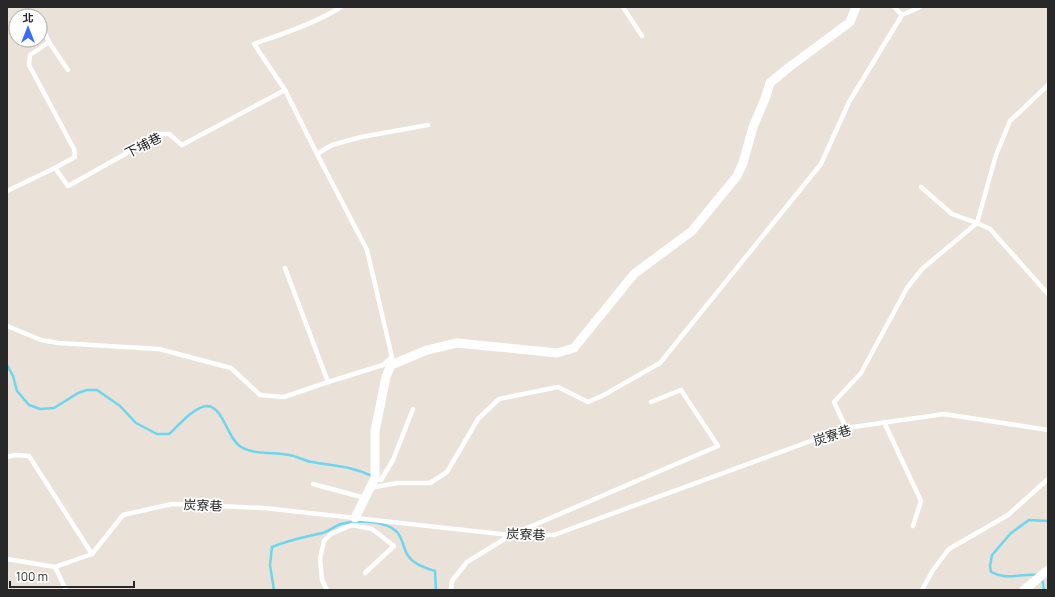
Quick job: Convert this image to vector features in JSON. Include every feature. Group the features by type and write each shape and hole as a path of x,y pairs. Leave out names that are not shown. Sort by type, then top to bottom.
{"street":[{"path":"355,518 375,478 375,431 386,377 391,365 427,350 457,343 557,353 574,348 634,274 692,230 737,176 743,163 753,127 766,99 770,83 850,22 856,7"},
{"path":"1024,590 1048,570"}],"lane":[{"path":"7,326 41,340 58,343 159,349 231,368 260,395 284,397 383,365 392,357 367,250 285,90 254,44 302,26 330,14 341,7"},
{"path":"623,7 642,36"},
{"path":"894,7 902,15"},
{"path":"370,488 397,483 430,483 447,472 478,419 499,399 558,387 588,402 602,396 660,363 821,164 848,102 902,15 920,7"},
{"path":"7,192 75,157 74,149 29,65 30,55 49,42 68,70"},
{"path":"846,428 834,402 861,373 907,288 922,269 977,223 996,155 1010,121 1048,86"},
{"name":"下埔巷","path":"55,168 68,186 161,134 169,134 182,145 285,90"},
{"path":"317,154 332,144 361,137 428,125"},
{"path":"921,187 952,214 990,229 1048,294"},
{"path":"285,268 328,382"},
{"path":"451,590 452,581 467,562 511,534 718,446 681,390 651,402"},
{"path":"375,478 382,480 393,460 413,409"},
{"name":"炭寮巷","path":"92,554 123,515 172,504 264,508 511,534 554,535 846,428 944,414 1047,428"},
{"path":"884,422 921,501 913,526"},
{"path":"7,457 15,455 29,456 92,554 55,567 7,560"},
{"path":"922,590 933,570 949,549 1008,515 1048,479"},
{"path":"313,484 365,498"},
{"path":"326,590 322,580 320,558 324,541 331,534 352,525 372,529 394,546 366,573"},
{"path":"55,567 66,590"}],"waterway":[{"path":"7,365 13,376 17,391 29,405 40,409 54,408 78,393 87,390 97,390 120,406 136,423 157,434 169,434 197,409 207,406 218,412 236,443 246,450 283,454 309,461 350,468 372,476"},
{"path":"1038,575 997,575 991,572 990,566 992,555 1011,533 1029,520 1048,521"},
{"path":"274,590 270,565 272,547 322,533 341,524 355,522 378,523 392,528 397,532 401,537 409,557 420,565 435,571 436,590"},
{"path":"1042,577 1044,590"}]}
